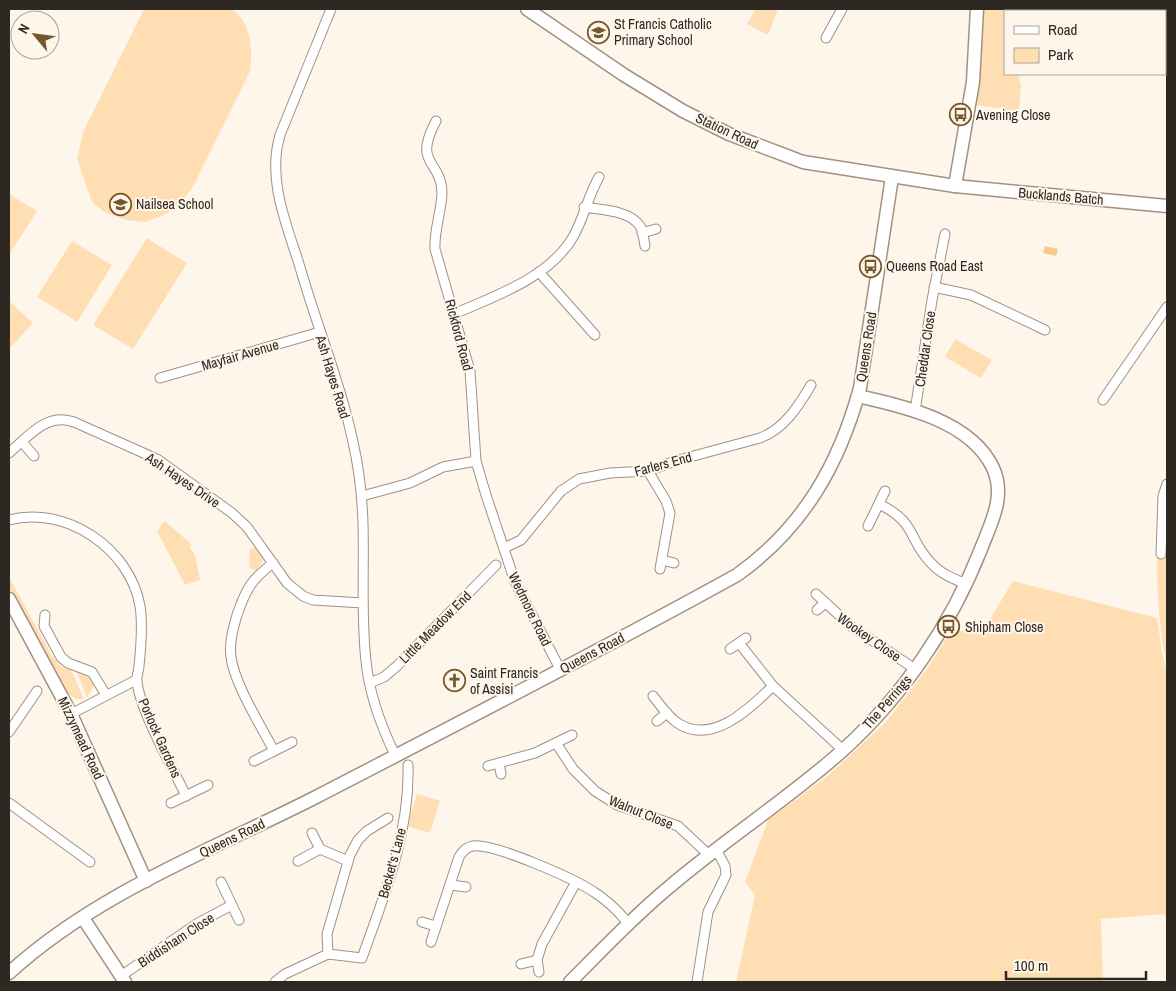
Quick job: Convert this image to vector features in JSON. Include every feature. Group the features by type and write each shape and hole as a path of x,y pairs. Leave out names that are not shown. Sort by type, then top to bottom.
{"street":[{"name":"Ash Hayes Road","path":"331,9 282,130 275,157 278,190 285,220 341,395 359,474 362,496 365,654 370,682 383,727 395,755"},
{"name":"Station Road","path":"526,9 658,97 729,134 802,162 955,186"},
{"path":"826,38 842,9"},
{"path":"955,186 973,82 977,9"},
{"name":"Rickford Road","path":"425,121 435,123 427,140 426,150 442,192 435,229 435,249 470,371 476,461 504,548"},
{"path":"454,314 504,292 539,272 572,240 584,207 600,177"},
{"name":"Queens Road","path":"9,973 83,918 146,880 314,797 560,669 736,575 764,553 803,512 824,481 842,447 858,396 892,177"},
{"name":"Bucklands Batch","path":"955,186 1167,206"},
{"path":"584,207 627,217 641,227 645,246"},
{"path":"642,233 656,230"},
{"name":"Cheddar Close","path":"915,411 934,287 948,245 945,234"},
{"path":"539,272 582,327 595,335"},
{"path":"934,287 971,295 1033,330 1045,330"},
{"path":"1103,400 1167,307"},
{"name":"Mayfair Avenue","path":"160,378 320,332"},
{"name":"Farlers End","path":"504,548 522,540 556,496 572,482 604,474 648,471 675,461 766,436 785,422 806,402 811,385"},
{"name":"The Perrings","path":"570,982 628,923 712,852 843,750 882,710 915,669 937,636 966,584 997,506 998,486 994,472 983,453 970,440 940,421 915,411 858,396"},
{"name":"Ash Hayes Drive","path":"9,453 46,422 65,419 152,457 236,516 250,531 291,587 308,598 363,603"},
{"path":"22,442 34,456"},
{"path":"362,496 410,483 443,467 476,461"},
{"path":"648,471 666,501 670,513 660,569"},
{"path":"1161,554 1163,496 1167,484"},
{"path":"868,526 885,491"},
{"path":"879,504 903,518 921,550 934,567 966,584"},
{"name":"Porlock Gardens","path":"9,520 31,516 62,521 94,537 119,559 133,583 140,605 140,664 136,680 148,716 186,796"},
{"name":"Wedmore Road","path":"504,548 515,582 560,669"},
{"path":"662,560 674,563"},
{"path":"273,563 256,576 246,590 233,628 230,650 234,672 274,751"},
{"name":"Little Meadow End","path":"370,682 384,677 397,666 496,565"},
{"name":"Wookey Close","path":"816,594 852,627 915,669"},
{"name":"Mizzymead Road","path":"9,599 71,714 146,880"},
{"name":"Wookey Close","path":"818,610 825,603"},
{"path":"45,615 44,626 61,657 68,663 92,672 106,696"},
{"path":"730,649 742,641 772,686 843,750"},
{"name":"Porlock Gardens","path":"71,714 136,680"},
{"path":"653,696 679,724 691,729 714,728 738,716 772,686"},
{"path":"9,732 37,697"},
{"path":"657,721 667,713"},
{"path":"488,766 526,756 572,735"},
{"path":"254,762 292,742"},
{"name":"Walnut Close","path":"556,743 573,769 595,791 617,805 678,826 712,852"},
{"path":"498,763 501,774"},
{"name":"Becket's Lane","path":"328,954 362,958 397,852 409,789 408,766"},
{"name":"Porlock Gardens","path":"171,803 208,785"},
{"path":"9,803 90,862"},
{"path":"274,982 285,974 328,954 327,934 348,861 360,838 385,823"},
{"path":"312,833 320,849 348,861"},
{"path":"431,942 459,857 465,849 474,846 498,850 576,882 600,895 628,923"},
{"path":"298,861 320,849"},
{"path":"696,982 708,912 726,875 725,866 712,852"},
{"path":"221,882 239,920"},
{"path":"540,972 537,960 542,944 576,882"},
{"path":"451,885 466,887"},
{"name":"Biddisham Close","path":"123,981 198,923 232,905"},
{"path":"83,918 123,981"},
{"path":"422,922 435,926"},
{"path":"521,964 537,960"}],"green space":[{"path":"144,9 232,9 243,21 251,46 250,71 194,185 180,205 162,216 145,222 126,220 106,213 92,202 77,159 83,132"},
{"path":"756,9 778,9 768,35 747,24"},
{"path":"984,9 1008,9 1010,10 1004,10 1004,75 1018,75 1021,85 1019,111 975,105"},
{"path":"9,194 37,211 9,255"},
{"path":"147,238 187,263 133,349 93,325"},
{"path":"72,241 112,265 77,322 37,297"},
{"path":"9,301 33,323 9,349"},
{"path":"955,339 992,360 981,378 945,357"},
{"path":"1167,472 1167,665 1160,619 1157,568 1160,518"},
{"path":"165,521 192,545 189,546 195,555 200,580 185,585 157,531"},
{"path":"258,547 263,560 256,571 249,567 250,549"},
{"path":"9,577 52,656 62,667 71,670 84,699 77,699 68,694 9,587"},
{"path":"1013,581 1157,618 1167,674 1167,923 1165,914 1101,919 1103,982 736,982 755,895 745,882 768,820 829,775 886,722 929,666 949,634 981,626 990,619"},
{"path":"75,668 88,674 95,685 87,697"},
{"path":"417,794 440,801 430,833 407,826"}],"shaded area":[{"path":"1045,246 1058,249 1056,256 1043,253"}],"place":[{"name":"St Francis Catholic Primary School","path":"598,32"},
{"name":"Avening Close","path":"960,115"},
{"name":"Nailsea School","path":"120,204"},
{"name":"Queens Road East","path":"870,266"},
{"name":"Shipham Close","path":"949,627"},
{"name":"Saint Francis of Assisi","path":"454,681"}]}
